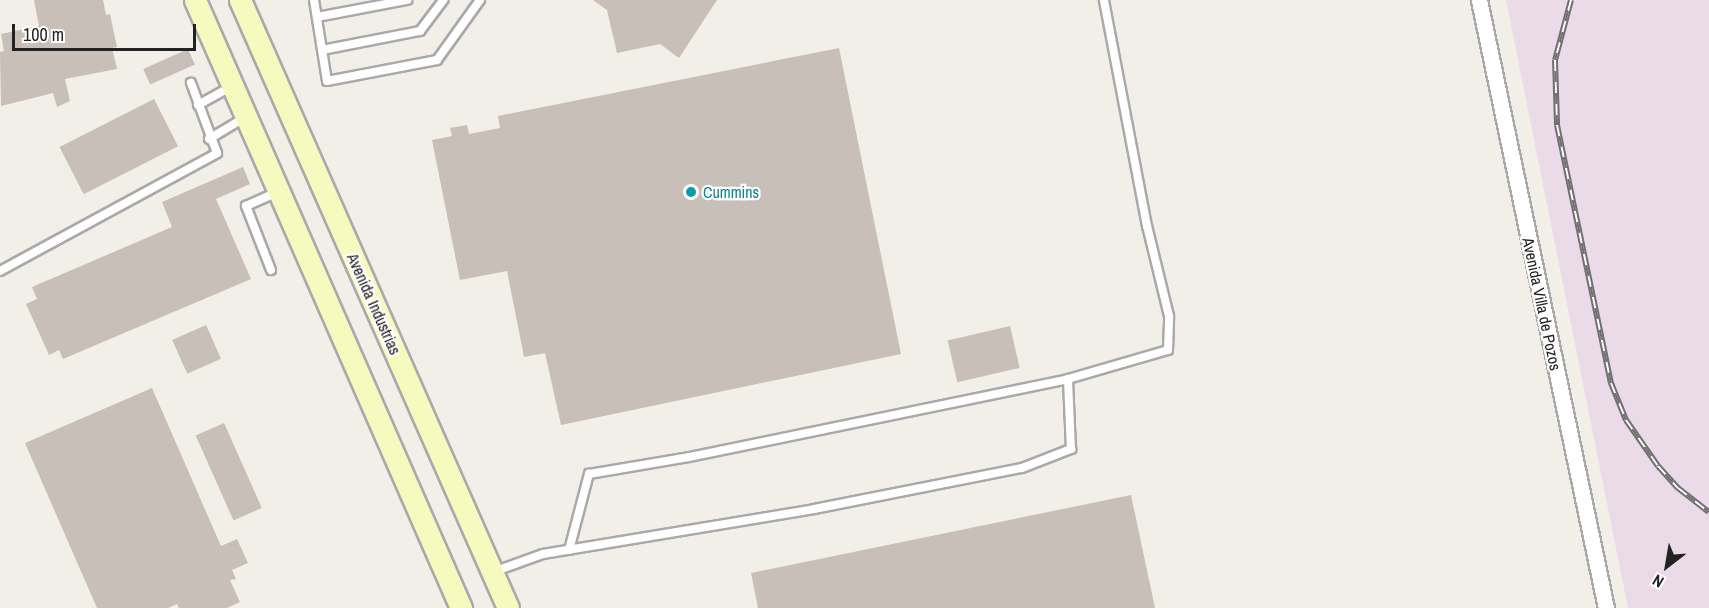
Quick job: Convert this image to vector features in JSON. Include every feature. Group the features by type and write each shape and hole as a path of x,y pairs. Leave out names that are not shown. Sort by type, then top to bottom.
{"main road":[{"path":"195,0 461,608"},
{"name":"Avenida Industrias","path":"240,0 509,606"}],"street":[{"name":"Avenida Villa de Pozos","path":"1479,0 1606,608"}],"lane":[{"path":"314,0 327,81 437,60 480,0"},
{"path":"316,16 407,0"},
{"path":"322,50 420,31 443,0"},
{"path":"569,550 589,474 689,457 1068,379 1168,350 1168,316 1147,226 1104,0"},
{"path":"0,271 217,153 209,139 191,82"},
{"path":"198,105 232,86"},
{"path":"209,139 246,117"},
{"path":"271,270 246,206 278,191"},
{"path":"492,572 543,554 813,509 1022,468 1071,448 1068,379"}],"shaded area":[{"path":"1506,0 1709,0 1709,608 1628,608"}],"building":[{"path":"34,0 103,0 106,15 110,14 117,47 112,48 117,69 65,79 70,101 57,107 53,93 1,106 0,52 4,51 1,34 39,26"},
{"path":"593,0 717,0 679,58 660,44 617,53 607,10"},
{"name":"Cummins","path":"839,48 901,354 561,425 545,353 524,357 507,271 460,280 432,140 452,136 450,128 467,125 469,134 500,128 498,116"},
{"path":"188,49 195,65 150,84 143,69"},
{"path":"154,99 178,146 84,194 60,147"},
{"path":"243,167 250,184 216,199 251,279 63,359 59,350 49,355 26,304 37,299 32,287 172,227 162,202"},
{"path":"206,325 221,359 187,374 172,340"},
{"path":"1010,326 1020,368 957,382 948,340"},
{"path":"152,388 221,546 237,539 248,563 232,570 236,579 230,580 240,602 227,608 179,608 177,604 168,608 97,608 25,443"},
{"path":"224,423 262,508 234,521 196,436"},
{"path":"1131,495 1155,608 758,608 751,573"}],"railway":[{"path":"1571,0 1555,60 1557,125 1611,383 1626,420 1658,466 1678,488 1709,512"}],"place":[{"name":"Cummins","path":"691,192"}]}
